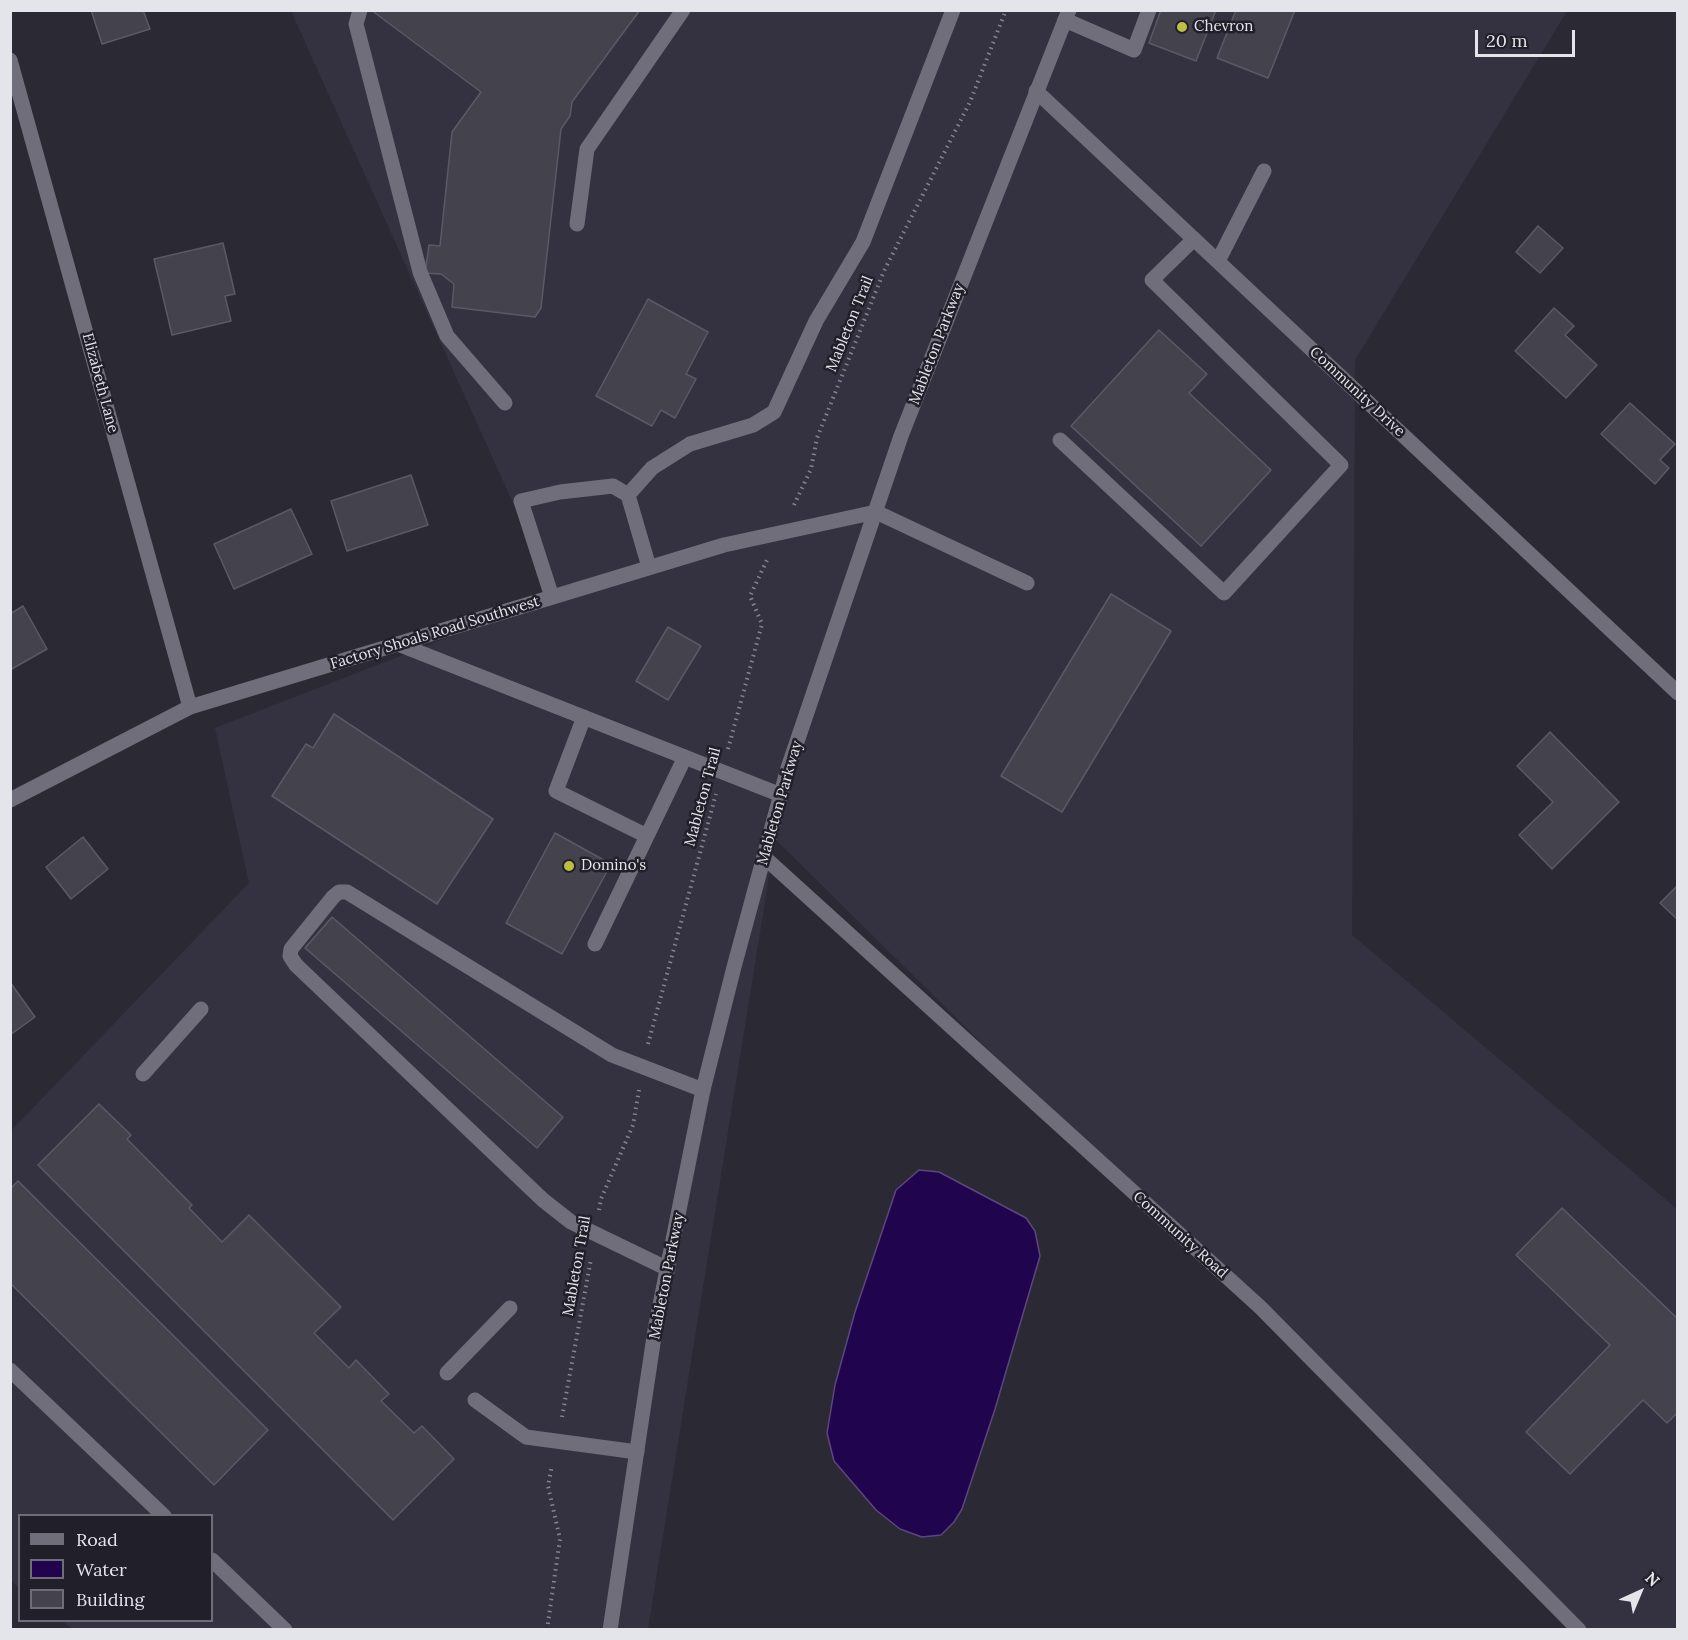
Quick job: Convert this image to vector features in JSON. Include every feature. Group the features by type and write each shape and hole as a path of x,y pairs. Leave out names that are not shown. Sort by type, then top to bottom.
{"street":[{"path":"360,10 356,24 420,272 447,336 505,403"},
{"path":"577,224 587,149 683,10"},
{"path":"627,495 652,468 690,444 753,424 774,412 816,321 863,242 953,10"},
{"path":"1067,15 1134,50 1149,10"},
{"name":"Mableton Parkway","path":"610,1629 655,1330 703,1090 788,768 905,426 1067,15"},
{"name":"Elizabeth Lane","path":"10,60 190,707"},
{"name":"Community Drive","path":"1036,91 1677,693"},
{"path":"1218,261 1264,171"},
{"path":"1060,440 1224,593 1341,465 1152,280 1194,239"},
{"path":"552,597 521,501 560,492 613,486 627,495 650,567"},
{"path":"876,512 1027,583"},
{"name":"Factory Shoals Road Southwest","path":"10,800 190,707 724,545 876,512"},
{"path":"398,644 781,795"},
{"path":"584,717 556,791 647,836"},
{"path":"595,944 685,757"},
{"name":"Community Road","path":"764,857 1260,1307 1579,1629"},
{"path":"668,1269 571,1222 543,1200 296,965 290,956 291,948 333,897 339,892 347,892 612,1055 703,1090"},
{"path":"143,1074 201,1009"},
{"path":"447,1373 510,1308"},
{"path":"10,1370 163,1514"},
{"path":"475,1400 526,1437 637,1452"},
{"path":"213,1561 285,1629"}],"path":[{"name":"Mableton Trail","path":"547,1629 560,1539 548,1486 601,1199 633,1125 643,1067 762,624 750,596 812,469 817,438 884,271 970,102 1006,10"}],"shaded area":[{"path":"291,11 1567,11 1355,360 1352,935 1677,1209 1677,1629 1575,1629 775,839 648,1629 74,1630 63,1622 213,1622 213,1514 18,1514 18,1587 11,1581 10,1132 249,883 215,728 555,596"}],"water":[{"path":"919,1170 939,1172 1026,1218 1035,1231 1040,1256 995,1409 962,1509 954,1522 941,1535 922,1537 900,1529 876,1510 834,1461 827,1433 835,1385 855,1312 896,1190"}],"building":[{"path":"91,10 143,10 150,29 102,44"},
{"path":"371,10 640,10 572,102 570,116 561,129 541,308 535,317 452,307 454,284 441,274 425,273 429,245 440,246 452,132 481,92"},
{"name":"Chevron","path":"1161,10 1216,10 1196,61 1149,43"},
{"path":"1236,10 1295,10 1268,78 1217,58"},
{"path":"1538,226 1563,248 1540,273 1516,252"},
{"path":"223,243 235,294 225,296 231,321 172,335 154,259"},
{"path":"648,299 708,332 686,374 696,379 675,418 661,410 652,426 596,396"},
{"path":"1554,308 1574,326 1565,335 1597,365 1566,398 1515,351"},
{"path":"1159,330 1207,374 1189,393 1271,470 1201,546 1071,426"},
{"path":"1630,403 1675,444 1660,460 1669,468 1655,484 1601,434"},
{"path":"411,475 428,525 347,551 331,501"},
{"path":"291,509 312,554 234,589 214,544"},
{"path":"1111,594 1171,631 1062,812 1001,776"},
{"path":"23,606 47,649 10,670 10,614"},
{"path":"668,627 701,646 668,700 636,681"},
{"path":"334,714 493,819 437,904 272,796 306,744 313,748"},
{"path":"1550,732 1619,802 1552,869 1519,835 1553,802 1517,766"},
{"path":"555,833 611,864 562,954 506,923"},
{"path":"83,837 108,869 71,899 46,867"},
{"path":"1678,885 1678,920 1660,903"},
{"path":"332,917 563,1117 537,1148 305,948"},
{"path":"10,982 35,1017 10,1035"},
{"path":"99,1104 131,1135 127,1139 192,1205 189,1208 222,1242 249,1215 341,1307 314,1333 349,1368 356,1360 389,1394 381,1401 414,1433 422,1426 454,1459 393,1520 38,1165"},
{"path":"18,1181 268,1430 214,1485 10,1283 10,1189"},
{"path":"1562,1208 1678,1319 1678,1412 1667,1423 1643,1400 1570,1474 1526,1432 1610,1345 1516,1255"}],"place":[{"name":"Chevron","path":"1182,27"},
{"name":"Domino's","path":"569,866"}]}
